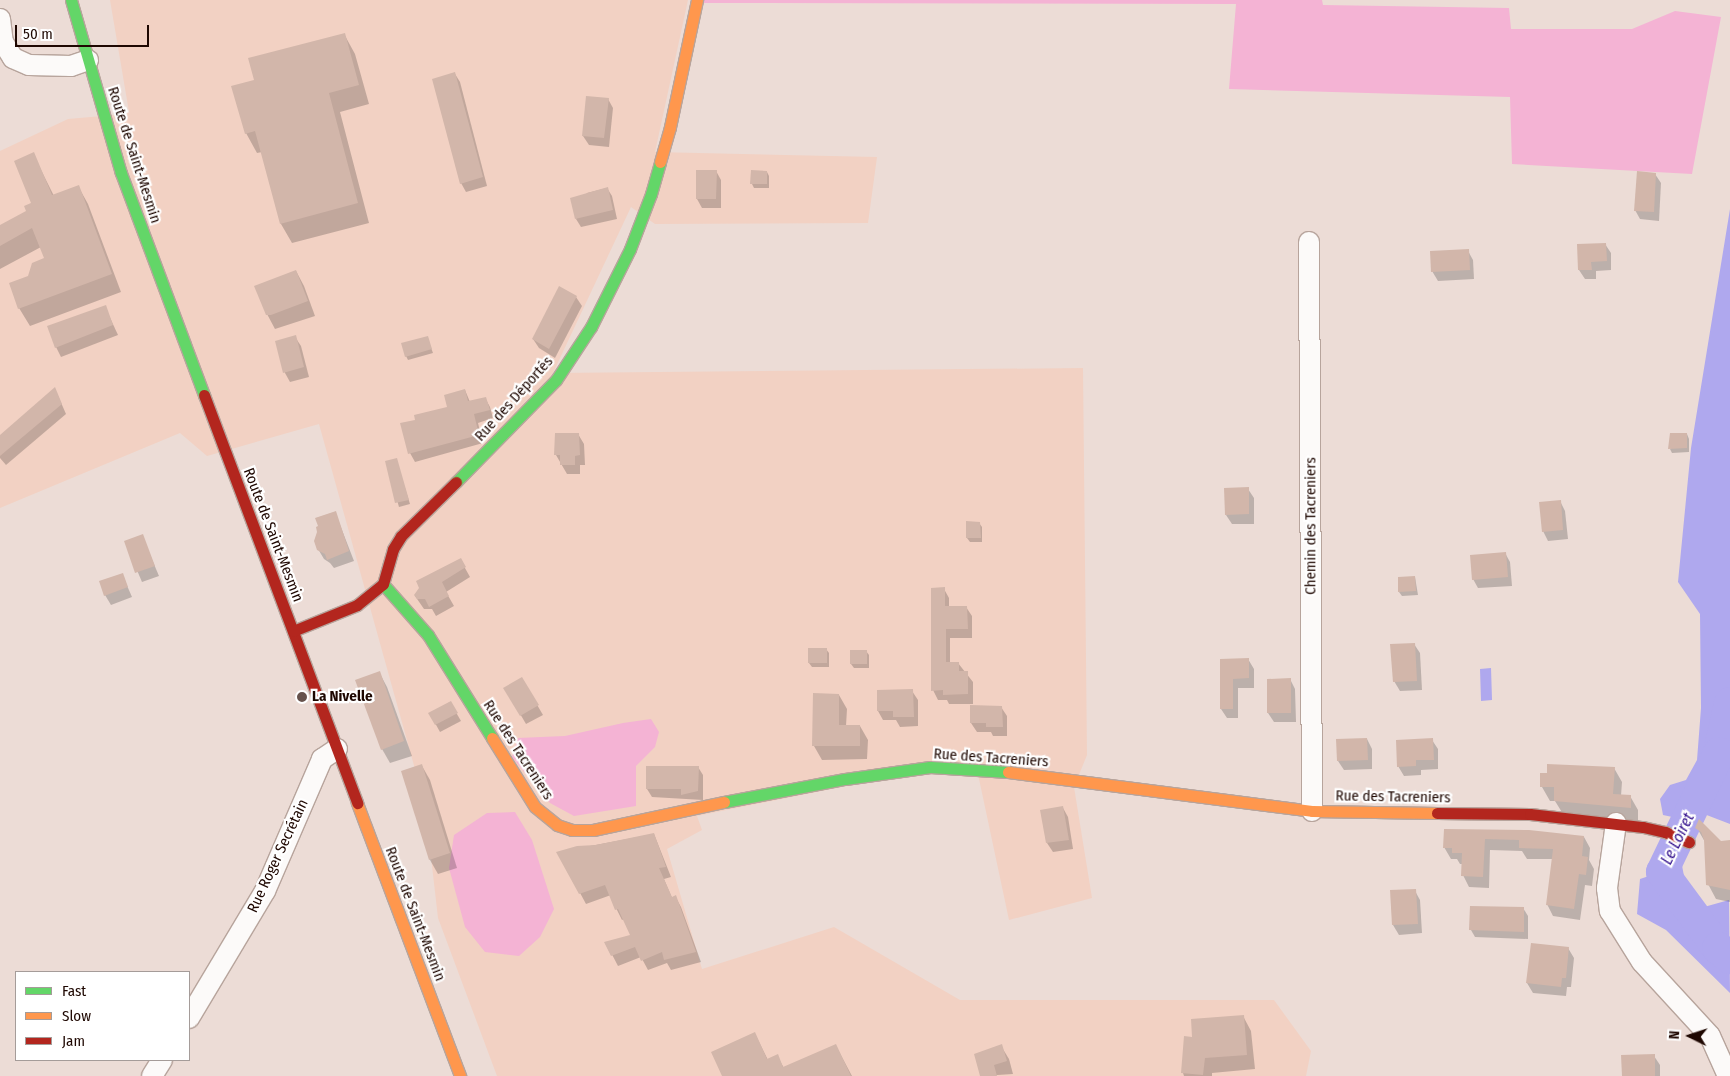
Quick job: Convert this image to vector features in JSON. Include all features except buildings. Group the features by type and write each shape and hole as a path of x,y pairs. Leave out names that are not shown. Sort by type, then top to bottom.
{"street":[{"name":"Route de Saint-Mesmin","path":"71,0 121,173 460,1076"},
{"name":"Rue des Déportés","path":"383,584 394,549 401,536 508,432 556,380 591,327 630,249 651,194 670,127 697,0"},
{"path":"0,19 3,42 13,58 29,65 71,66 88,60"},
{"name":"Chemin des Tacreniers","path":"1309,242 1312,811"},
{"path":"293,631 357,605 383,584"},
{"name":"Rue des Tacreniers","path":"383,584 428,635 535,807 557,825 572,830 593,830 835,781 930,768 1016,772 1312,811 1530,814 1616,823 1665,832 1689,842"},
{"name":"Rue Roger Secrétain","path":"190,1016 265,891 322,759 337,750"},
{"path":"1616,823 1606,888 1610,911 1642,962 1710,1036 1728,1076"},
{"path":"152,1076 161,1061"}],"shaded area":[{"path":"110,0 688,0 655,152 877,157 868,223 655,224 631,207 553,373 1083,368 1087,755 1074,787 1092,898 1009,920 975,760 697,816 702,830 667,849 702,969 834,927 960,1000 1274,1000 1311,1051 1306,1076 497,1076 438,918 425,805 319,424 207,456 180,433 0,508 0,151 68,119 125,114 129,112"},
{"path":"704,0 1322,0 1323,5 1509,8 1511,29 1632,29 1675,11 1721,17 1692,174 1512,164 1510,97 1229,89 1236,4 704,3"},
{"path":"1730,209 1730,824 1704,814 1692,828 1677,818 1663,815 1660,799 1670,785 1686,780 1697,760 1701,708 1700,614 1678,582 1691,448"},
{"path":"1491,668 1492,700 1481,701 1480,669"},
{"path":"651,719 659,732 655,747 636,766 636,806 574,816 550,803 512,757 518,738 565,736 623,723"},
{"path":"515,812 532,840 554,909 540,937 519,956 485,952 465,927 449,868 454,835 487,813"},
{"path":"1679,849 1686,887 1704,907 1729,900 1730,993 1666,930 1637,914 1640,879 1661,872 1661,855"}],"waterway":[{"name":"Le Loiret","path":"1730,703 1719,753 1662,872 1718,948 1730,958"}],"traffic: fast":[{"path":"71,0 121,173 204,395"},
{"path":"456,482 556,380 591,327 630,249 651,194 660,162"},
{"path":"383,584 428,635 492,738"},
{"path":"724,802 845,779 930,767 1008,772"}],"traffic: slow":[{"path":"660,162 670,127 697,0"},
{"path":"492,738 535,807 557,825 572,830 593,830 724,802"},
{"path":"1008,772 1312,811 1437,813"},
{"path":"357,803 460,1076"}],"traffic: jam":[{"path":"204,395 357,803"},
{"path":"293,631 357,605 383,584 393,549 401,536 456,482"},
{"path":"1437,813 1530,814 1643,827 1665,832 1689,842"}],"place":[{"name":"La Nivelle","path":"302,697"}]}
